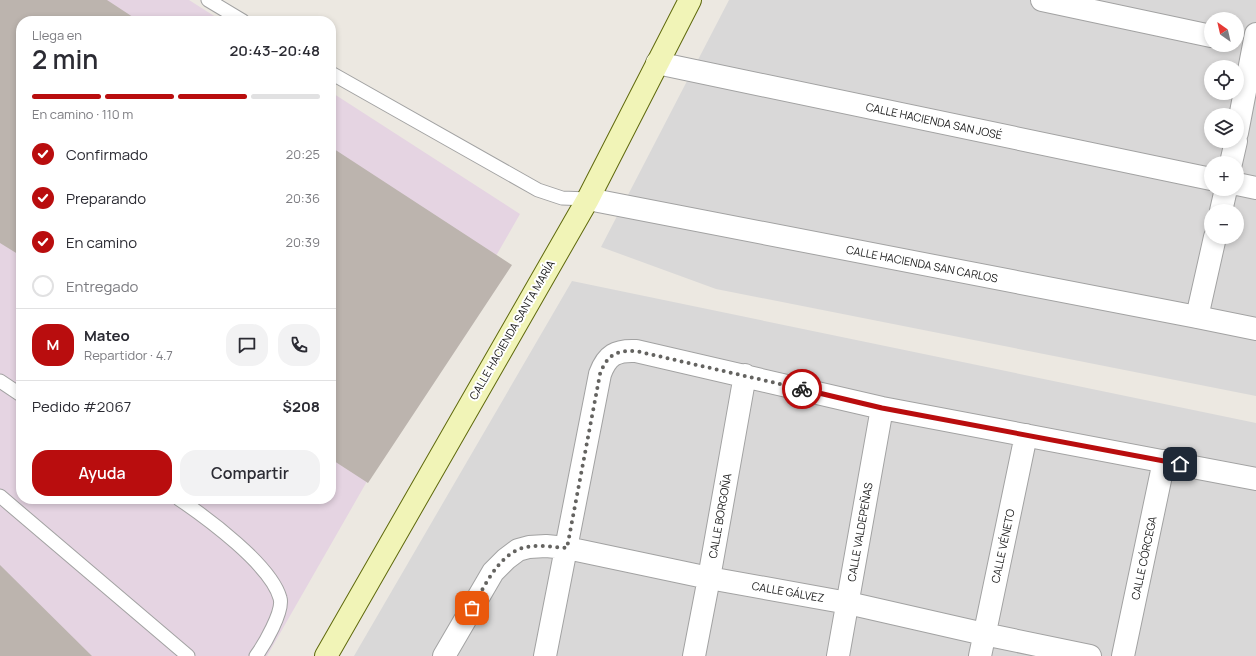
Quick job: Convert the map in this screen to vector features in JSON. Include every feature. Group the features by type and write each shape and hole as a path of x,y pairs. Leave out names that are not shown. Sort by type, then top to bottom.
{"street":[{"name":"CALLE HACIENDA SANTA MARÍA","path":"326,656 588,199 690,0"},
{"path":"1042,0 1204,35"},
{"path":"1241,108 1251,41"},
{"name":"CALLE HACIENDA SAN JOSÉ","path":"657,63 1204,178"},
{"path":"1244,185 1256,188"},
{"name":"CALLE HACIENDA SAN CARLOS","path":"588,199 1256,329"},
{"path":"1197,317 1213,244"},
{"path":"545,656 600,374 604,363 618,352 627,350 636,351 882,408 1256,479"},
{"name":"CALLE BORGOÑA","path":"694,656 745,376"},
{"name":"CALLE VALDEPEÑAS","path":"838,656 882,408"},
{"name":"CALLE VÉNETO","path":"980,656 1026,436"},
{"name":"CALLE CÓRCEGA","path":"1123,656 1164,461"},
{"name":"CALLE GÁLVEZ","path":"444,656 493,572 518,550 529,547 546,546 567,548 709,578 848,603 1090,656"}],"lane":[{"path":"208,0 235,16"},
{"path":"336,75 538,190 562,198 588,199"},
{"path":"0,381 16,392"},
{"path":"0,496 188,656"},
{"path":"186,504 247,552 272,580 281,599 276,621 256,656"}],"shaded area":[{"path":"0,0 189,0 214,16 16,16 16,504 336,504 336,95 520,214 267,656 0,656"},
{"path":"729,0 1256,0 1256,396 716,289 601,247"},
{"path":"572,281 1256,423 1256,656 354,656"}],"building":[{"path":"0,0 107,0 131,16 16,16 16,253 0,243"},
{"path":"336,150 512,265 368,483 336,462"},
{"path":"0,565 92,656 0,656"}],"way so far":[{"path":"472,608 493,572 518,550 529,547 546,546 567,548 600,374 604,363 610,357 618,352 627,350 636,351 802,389"}],"route":[{"path":"802,389 882,408 1180,464"}]}
